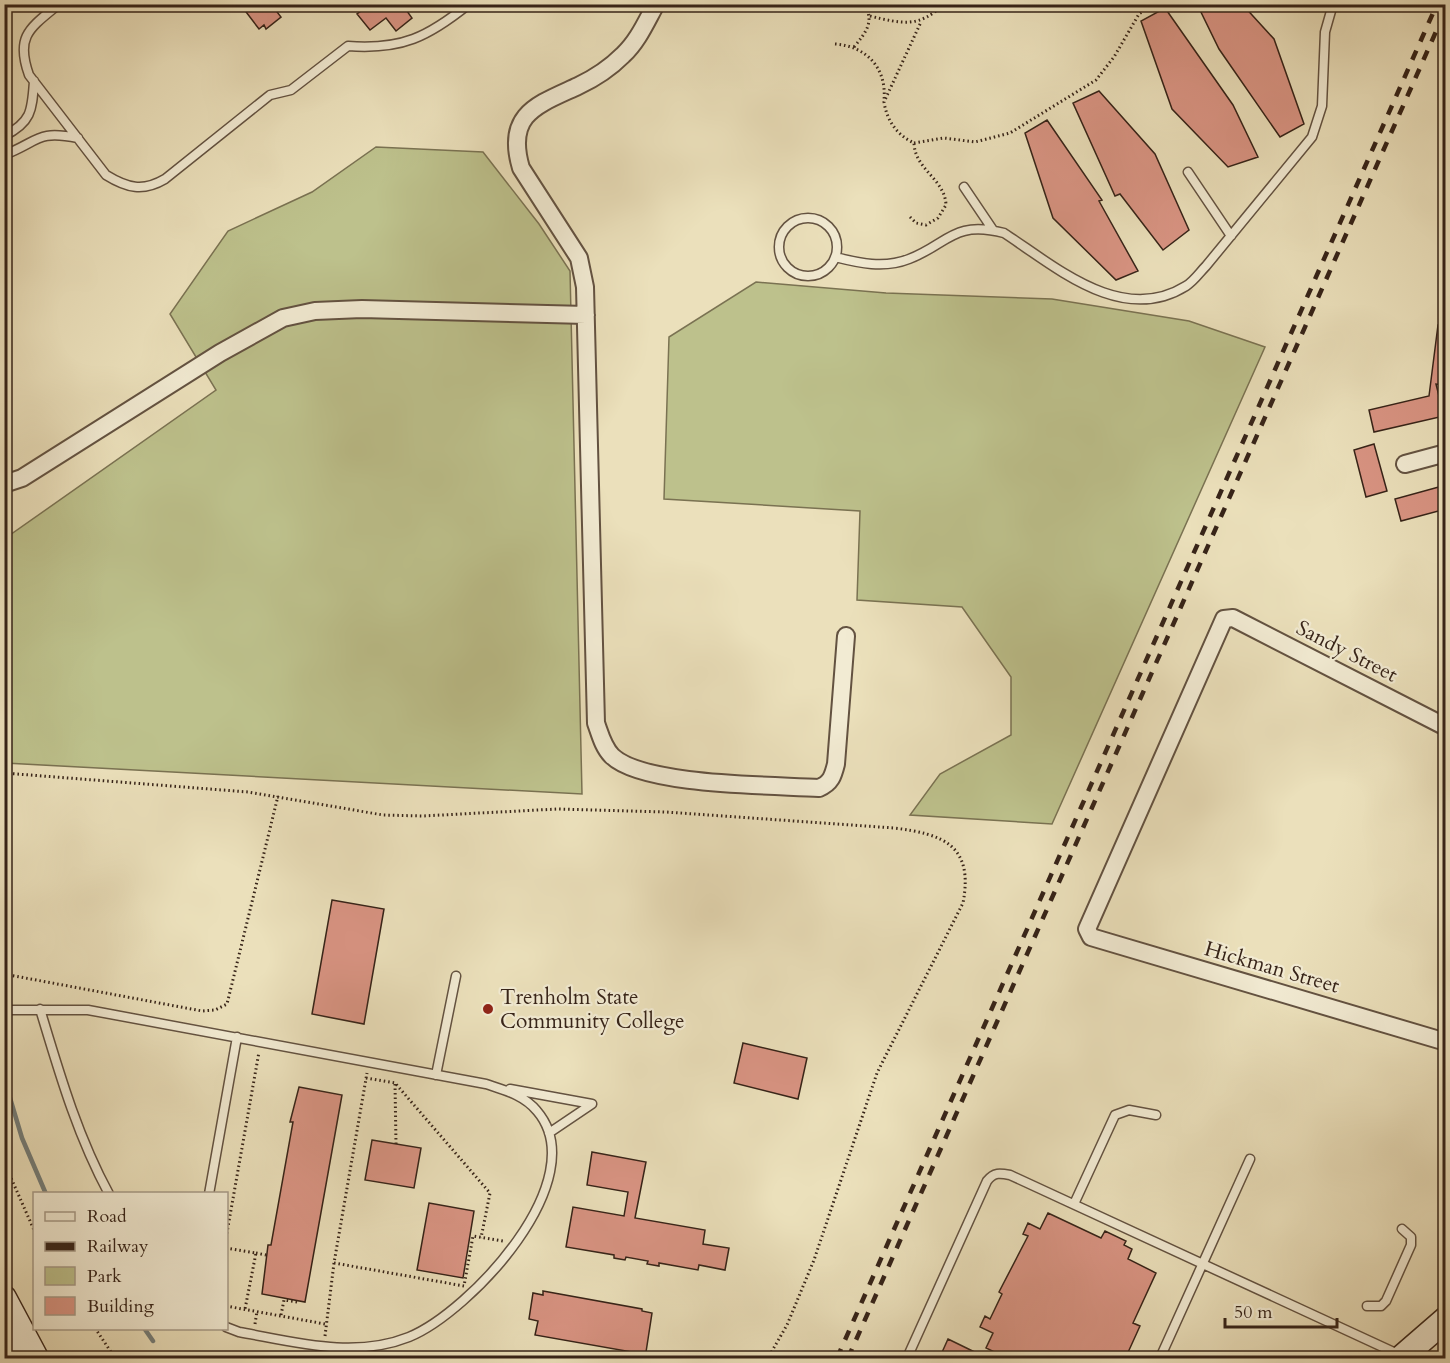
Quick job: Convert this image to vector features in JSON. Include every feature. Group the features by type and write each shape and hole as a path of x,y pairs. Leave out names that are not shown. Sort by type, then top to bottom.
{"street":[{"path":"656,4 641,32 623,55 579,86 534,106 524,118 517,135 517,153 522,168 579,258 585,287 596,723 602,741 611,755 639,772 661,777 819,788 827,784 836,764 846,636"},
{"path":"4,484 22,478 220,353 283,318 315,311 362,309 586,315"},
{"path":"1405,464 1446,453"},
{"name":"Sandy Street","path":"1088,933 1087,929 1095,910 1224,619 1228,617 1446,727"},
{"name":"Hickman Street","path":"1088,933 1091,937 1446,1042"},
{"path":"4,1298 36,1359"},
{"path":"1402,1358 1445,1318"},
{"path":"4,1348 11,1359"}],"lane":[{"path":"59,4 30,28 25,37 24,60 34,81 106,175 127,186 151,188 270,95 291,90 348,46 383,48 417,39 469,4"},
{"path":"835,257 859,263 893,263 909,259 951,234 970,230 993,230 1004,233 1083,284 1105,294 1128,299 1153,298 1187,285 1231,236 1312,137 1322,106 1325,32 1333,4"},
{"path":"4,136 28,119 34,81"},
{"path":"4,154 43,135 56,134 78,138"},
{"path":"1188,172 1231,236"},
{"path":"964,187 993,230"},
{"path":"802,219 821,221 834,235 837,244 835,257 827,270 819,274 800,275 791,271 780,256 781,237 793,222 802,219"},
{"path":"436,1075 456,976"},
{"path":"40,1009 63,1087 92,1162 108,1192"},
{"path":"4,1010 88,1010 592,1104 549,1133"},
{"path":"209,1192 237,1037"},
{"path":"228,1328 239,1332 324,1347 360,1348 410,1337 453,1307 490,1274 516,1244 538,1207 547,1178 551,1151 549,1133 538,1111 517,1095 486,1084"},
{"path":"1074,1204 1115,1115 1130,1110 1156,1115"},
{"path":"1160,1359 1250,1159"},
{"path":"907,1359 992,1175 1010,1175 1203,1263 1402,1358"},
{"path":"1367,1306 1381,1306 1386,1301 1411,1245 1411,1238 1402,1228"}],"path":[{"path":"854,47 868,28 870,16 864,4"},
{"path":"884,102 921,22 944,4"},
{"path":"835,44 854,47 872,59 884,82 886,113 900,136 914,143 944,138 975,142 1010,133 1096,80 1114,57 1139,14 1153,4"},
{"path":"870,16 895,22 921,22"},
{"path":"910,217 916,223 926,225 938,218 946,205 943,190 919,161 914,143"},
{"path":"4,773 278,796 383,815 422,816 558,809 757,817 926,832 943,838 954,848 963,866 966,886 963,903 876,1073 814,1260 787,1326 768,1359"},
{"path":"4,974 202,1011 215,1010 227,1004 278,796"},
{"path":"228,1227 261,1042"},
{"path":"324,1347 334,1263 369,1062"},
{"path":"366,1078 395,1083 490,1193 482,1238"},
{"path":"395,1083 396,1144"},
{"path":"4,1162 33,1228"},
{"path":"334,1263 464,1286 472,1236 516,1244"},
{"path":"228,1248 266,1255"},
{"path":"245,1309 256,1253"},
{"path":"281,1315 284,1300 297,1302"},
{"path":"228,1306 325,1324"},
{"path":"96,1330 116,1359"}],"green space":[{"path":"376,147 483,152 539,224 570,271 582,794 5,763 4,555 10,535 216,390 170,314 228,231 312,192"},
{"path":"756,282 886,293 1052,299 1189,321 1265,347 1052,824 910,815 940,774 1011,735 1011,677 962,607 857,600 860,511 664,499 669,337"}],"building":[{"path":"240,4 271,4 281,17 266,29 264,25 259,29"},
{"path":"355,4 402,4 412,18 396,31 386,18 370,30 357,14 361,11"},
{"path":"1197,4 1242,4 1274,39 1304,124 1280,137 1219,49"},
{"path":"1165,8 1233,105 1258,157 1228,167 1172,109 1141,21"},
{"path":"1099,91 1155,154 1189,230 1163,250 1120,194 1115,196 1073,103"},
{"path":"1047,120 1102,200 1099,201 1138,271 1116,280 1053,218 1025,133"},
{"path":"1438,325 1446,326 1446,385 1436,384 1444,416 1374,432 1369,410 1429,396"},
{"path":"1374,444 1387,491 1366,497 1354,450"},
{"path":"1446,485 1446,509 1401,521 1395,499"},
{"path":"332,900 384,909 364,1024 312,1014"},
{"path":"743,1043 807,1058 798,1099 734,1083"},
{"path":"299,1087 342,1095 305,1302 262,1294 268,1245 271,1245 293,1122 290,1122"},
{"path":"372,1140 421,1148 414,1188 365,1180"},
{"path":"592,1152 646,1162 635,1218 705,1230 703,1244 729,1248 725,1270 699,1265 698,1270 659,1263 659,1266 647,1264 648,1261 626,1257 625,1260 614,1258 614,1255 566,1247 573,1207 624,1216 628,1192 587,1185"},
{"path":"429,1203 474,1211 463,1278 417,1270"},
{"path":"1048,1213 1101,1238 1105,1231 1126,1241 1124,1245 1132,1249 1128,1259 1156,1273 1133,1323 1140,1326 1125,1359 1009,1359 986,1348 993,1333 980,1327 985,1316 990,1319 1002,1294 999,1292 1028,1236 1023,1234 1028,1223 1040,1229"},
{"path":"543,1291 642,1309 642,1311 652,1313 646,1352 643,1354 535,1335 538,1321 529,1319 533,1293 543,1295"},
{"path":"948,1339 989,1359 939,1359"}],"waterway":[{"path":"4,1078 22,1138 45,1192"},
{"path":"145,1330 153,1341"}],"railway":[{"path":"837,1358 1437,4"},
{"path":"848,1358 1446,9"}],"place":[{"name":"Trenholm State Community College","path":"488,1009"}]}
